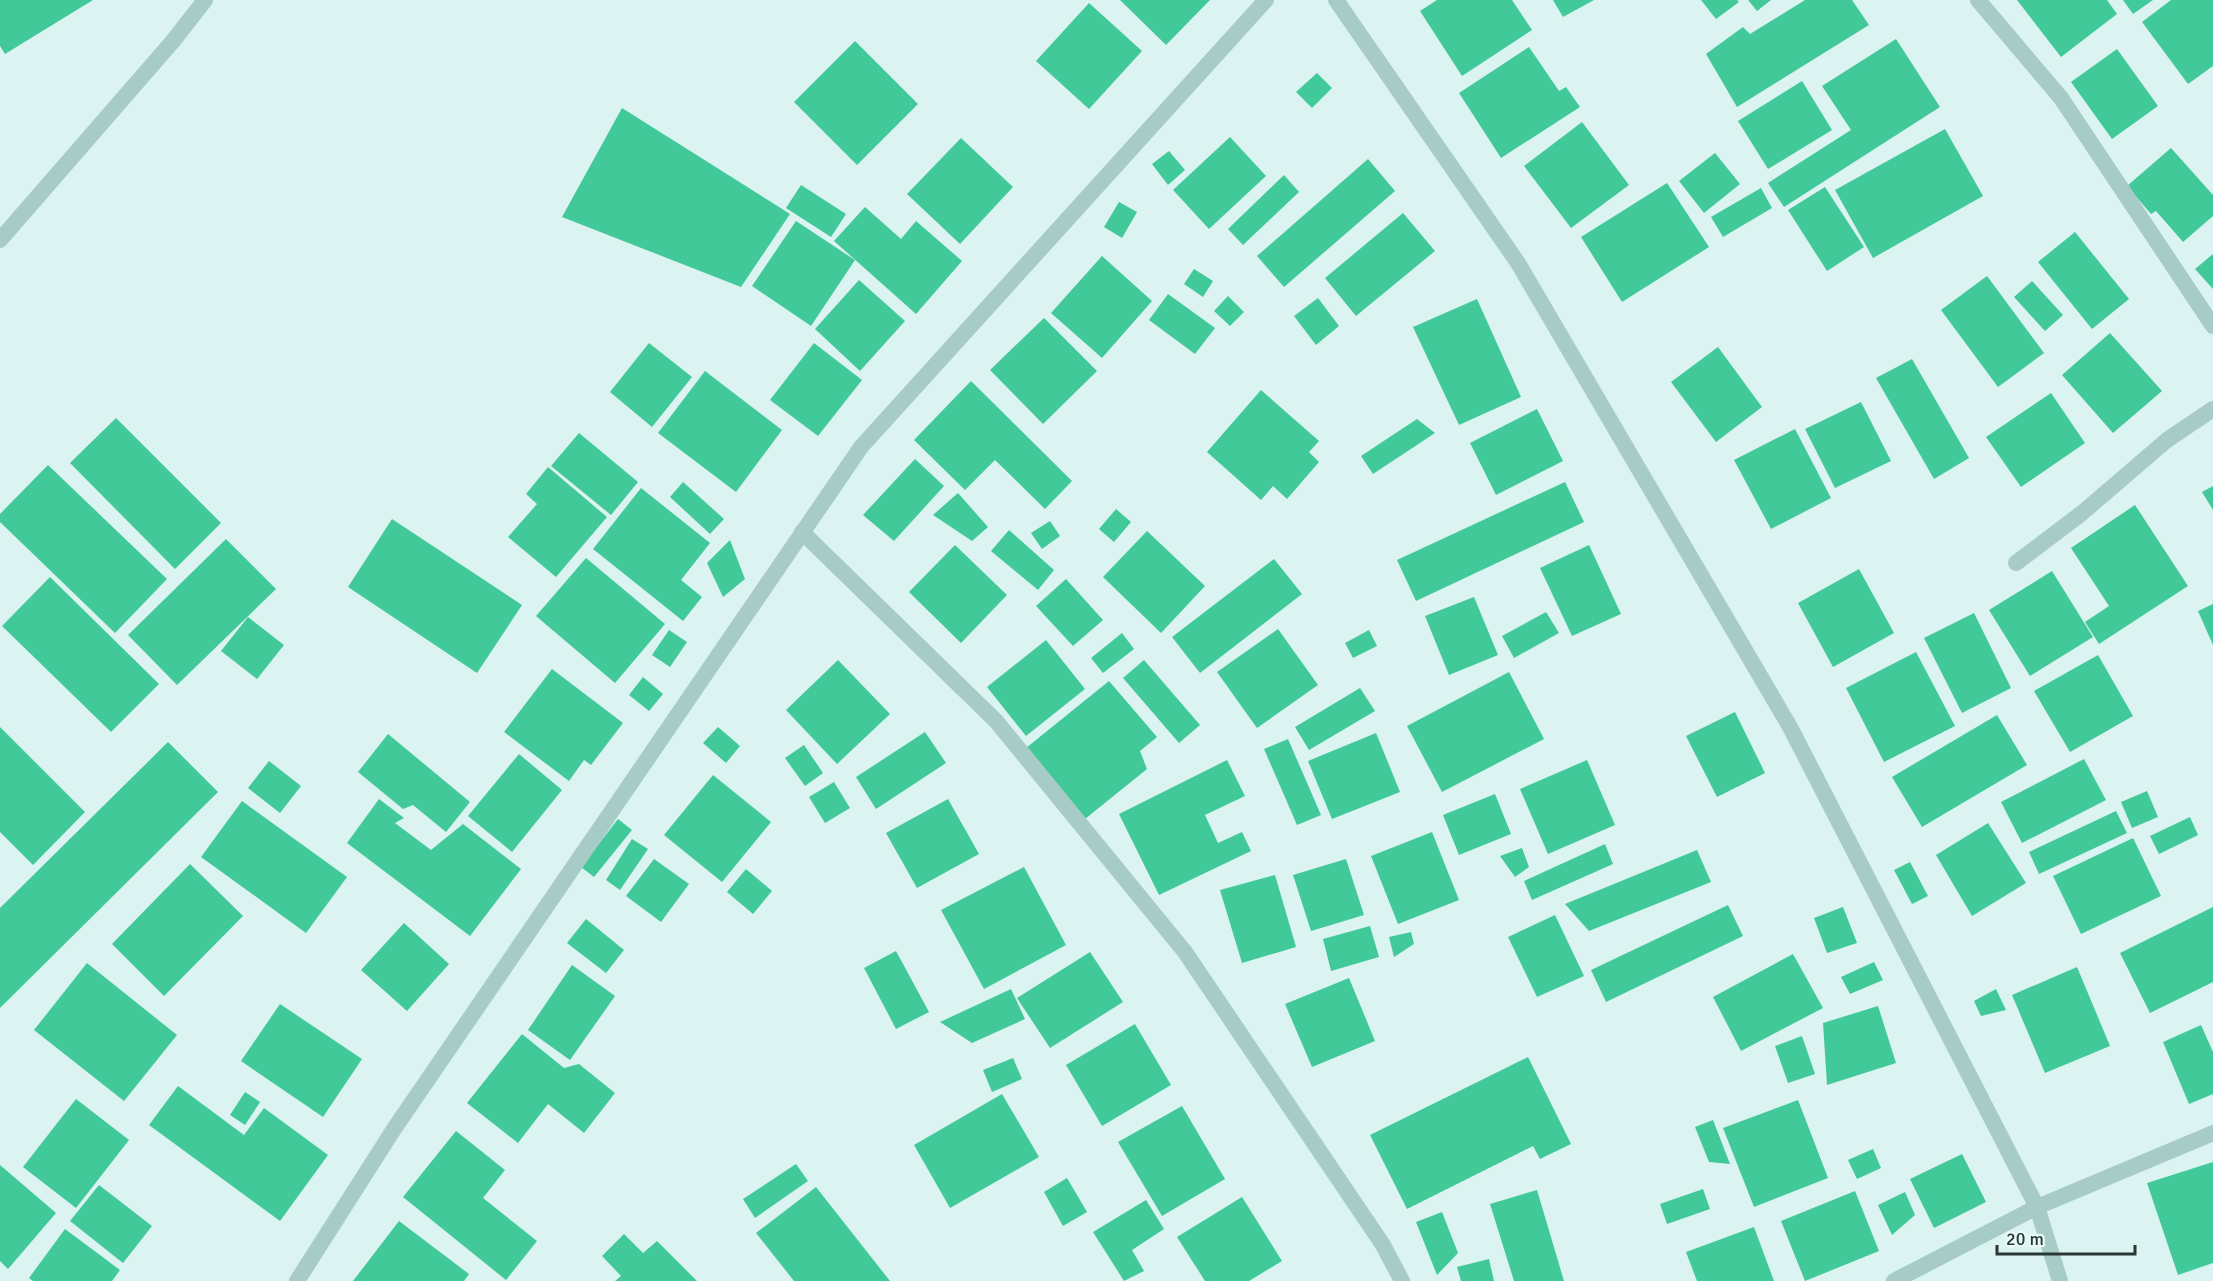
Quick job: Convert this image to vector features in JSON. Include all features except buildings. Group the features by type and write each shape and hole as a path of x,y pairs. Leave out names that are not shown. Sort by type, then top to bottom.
{"street":[{"path":"0,240 173,41 205,0"},
{"path":"297,1281 394,1129 861,447 1266,0"},
{"path":"1336,0 1518,264 1790,726 2037,1208 2060,1281"},
{"path":"1978,0 2061,98 2213,326"},
{"path":"2016,563 2082,513 2167,440 2213,409"},
{"path":"802,532 996,721 1185,952 1383,1245 1402,1281"},
{"path":"1893,1281 2037,1208 2213,1133"}]}
